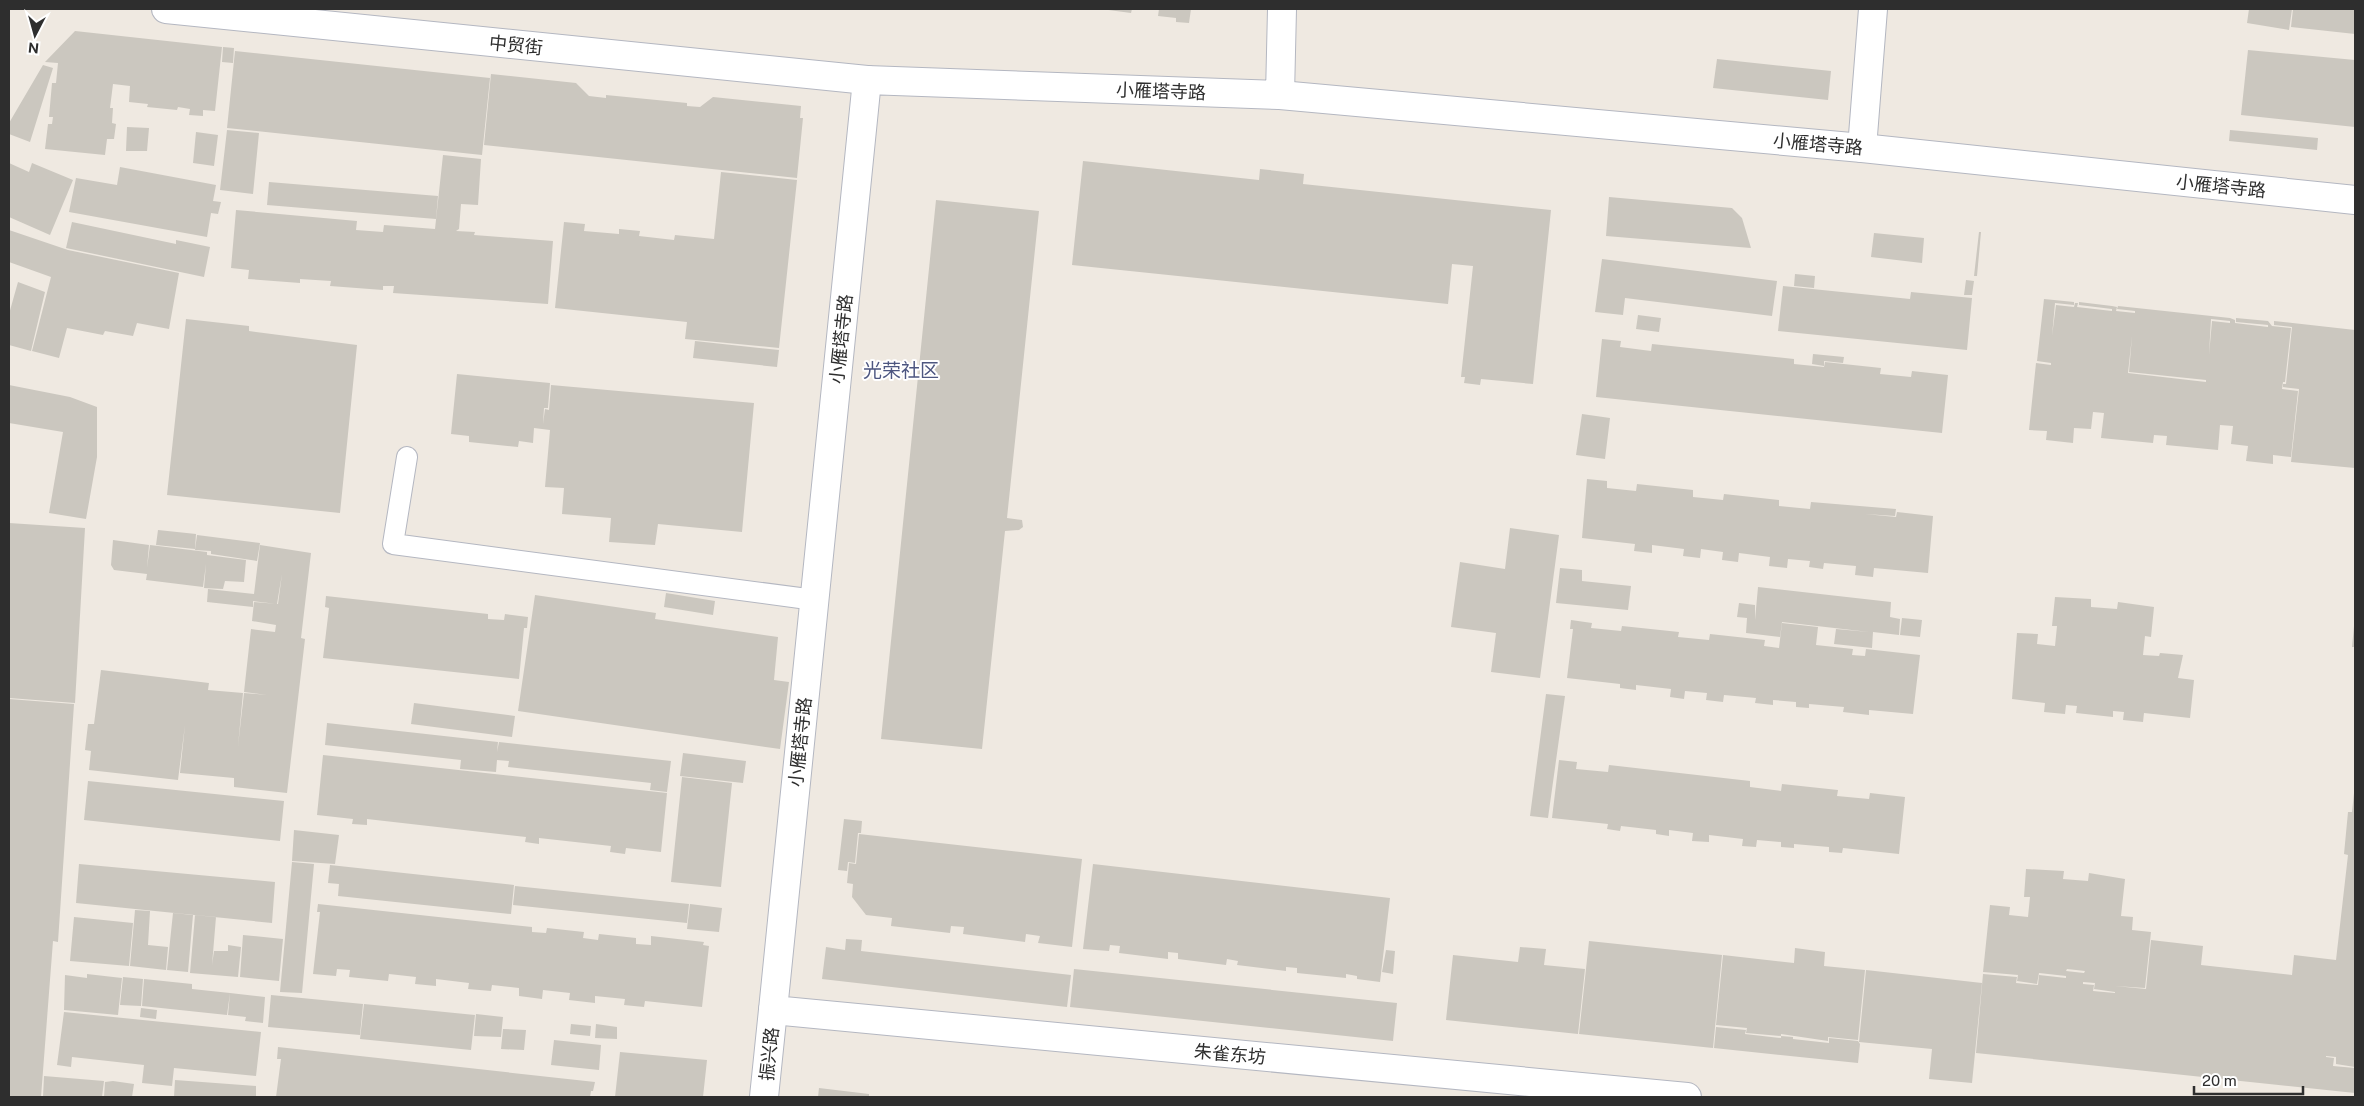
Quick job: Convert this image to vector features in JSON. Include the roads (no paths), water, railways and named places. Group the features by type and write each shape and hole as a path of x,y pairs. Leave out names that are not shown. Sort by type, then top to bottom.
{"street":[{"name":"中贸街","path":"166,9 867,80"},
{"path":"1280,95 1282,9"},
{"path":"1862,148 1873,9"},
{"name":"小雁塔寺路","path":"773,1010 867,80 1280,95 1862,148 2355,200"},
{"name":"朱雀东坊","path":"773,1010 1540,1090 1688,1097"},
{"name":"振兴路","path":"764,1097 773,1010"}],"lane":[{"path":"407,457 393,544 814,600"}],"district":[{"name":"光荣社区","path":"901,370"}]}
